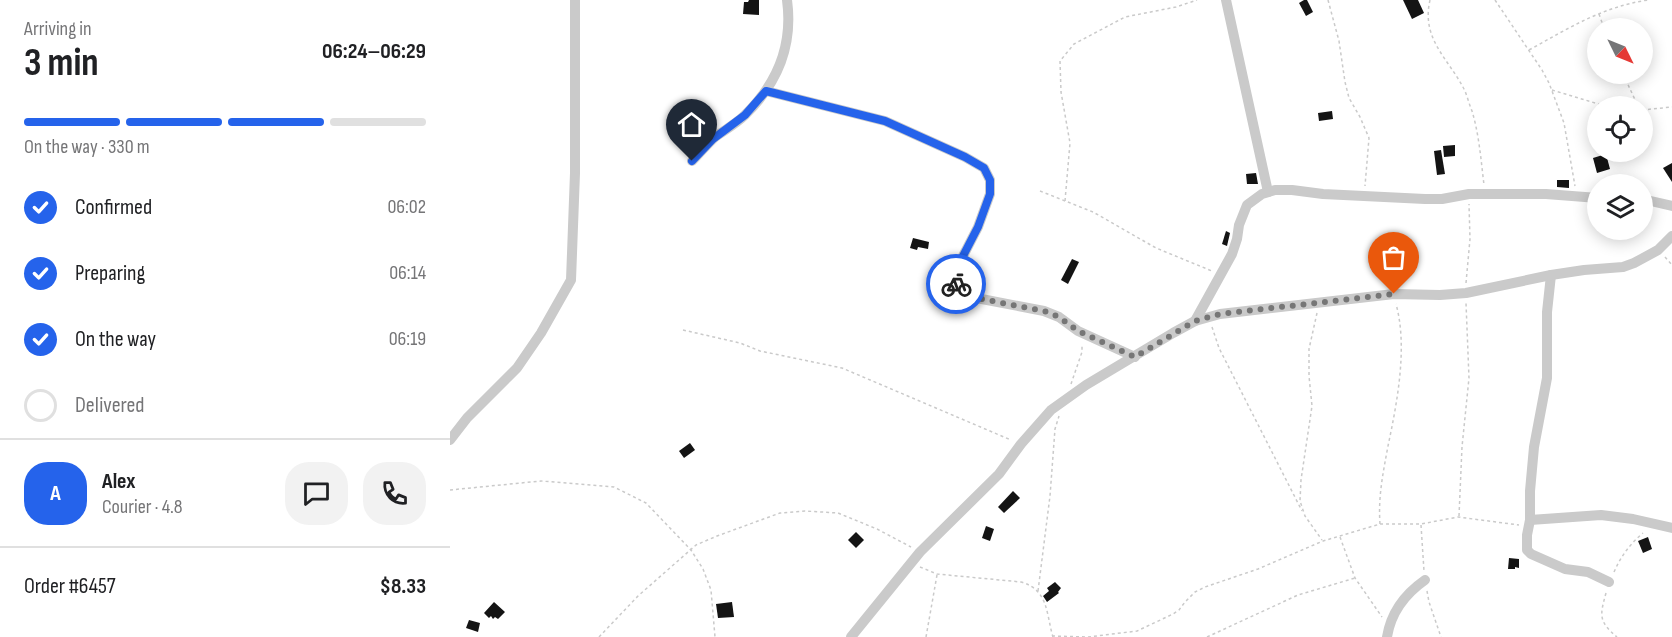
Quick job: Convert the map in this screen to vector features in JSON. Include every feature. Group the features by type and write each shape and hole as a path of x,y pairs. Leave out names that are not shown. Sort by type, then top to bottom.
{"street":[{"path":"450,440 468,418 517,368 541,333 571,280 575,173 575,0"},
{"path":"692,161 713,139 745,115 766,91 784,55 788,37 787,0"},
{"path":"1226,0 1268,192"},
{"path":"766,91 885,121 984,168 990,180 990,194 978,227 963,256 956,277 956,286 966,296 1044,311 1059,317 1082,333 1135,357"},
{"path":"1195,321 1232,254 1247,205 1268,192 1292,190 1363,197 1433,199 1469,194 1546,194 1587,197"},
{"path":"1653,202 1672,206"},
{"path":"851,637 911,562 999,474 1021,444 1052,410 1086,385 1195,321 1220,314 1394,294 1466,293 1551,275 1623,267 1658,250 1672,236"},
{"path":"1551,275 1547,312 1547,378 1534,447 1527,550 1565,569 1588,572 1610,582"},
{"path":"1529,523 1602,515 1672,528"},
{"path":"1388,632 1394,613 1403,599 1425,580"}],"path":[{"path":"1065,201 1070,143 1061,92 1060,61 1074,44 1125,17 1176,7 1197,0"},
{"path":"1328,0 1339,41 1349,98 1369,138 1363,197"},
{"path":"1430,0 1429,26 1436,46 1464,89 1473,114 1485,194"},
{"path":"1495,0 1542,70 1552,90 1564,123 1577,197"},
{"path":"1529,50 1599,13 1621,5 1648,0"},
{"path":"1599,13 1601,18"},
{"path":"1552,90 1587,101"},
{"path":"1653,110 1672,107"},
{"path":"1040,191 1093,212 1156,248 1221,275"},
{"path":"1458,517 1469,378 1466,293 1470,239 1469,194"},
{"path":"1380,524 1379,496 1392,426 1400,356 1400,317 1394,294"},
{"path":"1305,516 1300,501 1312,406 1309,349 1319,304"},
{"path":"1209,317 1219,348 1305,516 1323,541"},
{"path":"683,330 740,343 760,351 842,368 1021,444"},
{"path":"1038,591 1050,496 1055,429 1082,352 1082,333"},
{"path":"450,490 541,481 614,488 646,503 691,550 703,569 711,590 716,637"},
{"path":"599,637 638,596 696,546 780,513 805,511 838,513 877,529 920,552"},
{"path":"911,562 937,574 1030,584 1038,591 1046,605 1052,636 1088,637 1137,631 1173,614 1196,592 1205,587 1258,569 1323,541 1380,524 1421,524 1458,517 1529,523"},
{"path":"1340,536 1355,578 1388,632"},
{"path":"926,637 937,574"},
{"path":"1207,637 1298,595 1355,578"}],"building":[{"path":"759,0 759,15 743,14 744,2"},
{"path":"1307,0 1313,12 1306,16 1299,3"},
{"path":"1403,0 1418,0 1424,13 1412,19"},
{"path":"1332,111 1333,119 1319,121 1318,113"},
{"path":"1455,145 1455,156 1444,157 1443,146"},
{"path":"1441,150 1445,174 1437,175 1434,151"},
{"path":"1594,162 1608,162 1610,169 1597,173"},
{"path":"1672,163 1672,182 1663,168"},
{"path":"1256,173 1258,184 1247,184 1246,174"},
{"path":"1557,180 1569,180 1569,188 1557,187"},
{"path":"1226,231 1230,233 1227,246 1222,244"},
{"path":"913,238 929,242 928,249 910,248"},
{"path":"1072,259 1079,262 1068,284 1061,280"},
{"path":"690,443 695,450 684,458 679,451"},
{"path":"1013,491 1020,498 1004,513 998,507"},
{"path":"986,526 994,529 990,541 982,538"},
{"path":"856,532 864,540 856,548 848,540"},
{"path":"1648,537 1652,549 1643,553 1638,541"},
{"path":"1509,558 1519,559 1519,568 1508,569"},
{"path":"1055,582 1061,588 1059,593 1047,602 1043,596 1049,591 1047,588"},
{"path":"494,602 505,612 498,619 495,617 493,619 491,616 489,618 484,613"},
{"path":"732,602 734,617 718,618 716,604"},
{"path":"469,620 480,623 478,632 466,628"}],"way so far":[{"path":"956,284 959,291 966,296 1044,311 1059,317 1078,331 1135,357 1195,321 1220,314 1394,294"}],"route":[{"path":"692,161 713,139 745,115 766,91 885,121 965,157 984,168 990,180 990,194 978,227 963,256 956,284"}]}
